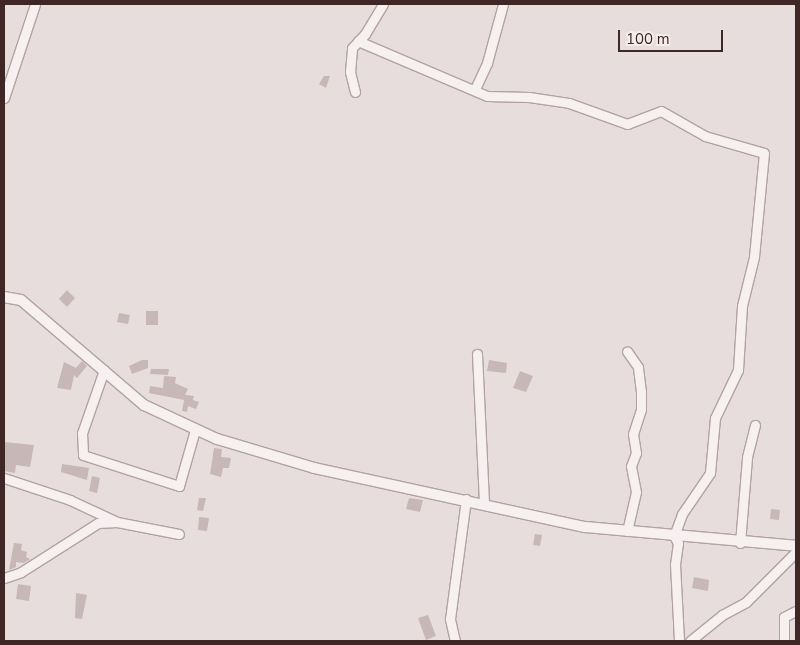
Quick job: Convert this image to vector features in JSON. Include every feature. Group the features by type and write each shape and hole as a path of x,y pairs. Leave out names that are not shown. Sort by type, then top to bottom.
{"street":[{"path":"4,98 35,4"},
{"path":"355,92 350,61 352,48 383,4"},
{"path":"475,89 486,63 503,4"},
{"path":"358,42 498,98 529,97 569,103 627,124 661,111 705,136 764,154 754,257 742,306 738,370 715,418 710,473 682,514 674,536 678,543 675,564 679,641"},
{"path":"4,297 21,300 144,405 195,430 314,468 466,499 566,524 674,536 796,546"},
{"path":"627,351 638,366 642,392 641,410 633,434 636,453 631,466 636,492 627,531"},
{"path":"477,354 484,503"},
{"path":"104,370 82,433 83,455 178,486 195,430"},
{"path":"740,542 747,457 755,425"},
{"path":"4,478 70,500 117,522"},
{"path":"455,641 450,619 466,499"},
{"path":"4,578 21,572 98,523 117,522 179,534"},
{"path":"690,641 722,615 746,602 796,552"},
{"path":"784,641 784,617 796,611"}],"building":[{"path":"324,76 330,76 326,88 319,84"},
{"path":"67,290 75,298 67,307 59,299"},
{"path":"146,311 158,311 158,325 146,325"},
{"path":"119,313 130,315 128,324 117,322"},
{"path":"142,360 148,360 148,368 132,374 129,366"},
{"path":"489,360 507,363 506,373 487,371"},
{"path":"82,361 87,366 77,378 74,375 71,390 57,388 64,362 76,368"},
{"path":"151,369 169,369 168,375 150,374"},
{"path":"520,371 533,376 526,392 513,388"},
{"path":"164,376 176,377 175,383 188,389 185,395 194,396 193,400 199,402 196,409 188,406 187,412 182,411 184,400 149,393 150,386 163,388"},
{"path":"4,442 34,445 30,467 16,465 15,473 4,471"},
{"path":"214,448 222,449 221,457 231,458 229,468 223,468 221,477 210,474"},
{"path":"62,464 89,468 87,480 61,472"},
{"path":"92,476 100,478 97,493 89,491"},
{"path":"199,498 206,498 203,511 197,510"},
{"path":"409,498 423,500 420,512 406,509"},
{"path":"771,509 780,510 779,520 770,519"},
{"path":"199,517 209,518 207,531 198,530"},
{"path":"535,534 542,535 540,546 533,545"},
{"path":"14,543 22,544 21,550 27,552 26,557 30,559 24,563 16,562 16,567 9,570"},
{"path":"694,577 709,580 708,591 692,588"},
{"path":"18,584 31,586 29,601 16,599"},
{"path":"76,593 87,595 82,619 75,618"},
{"path":"428,615 436,636 426,640 418,618"}]}
